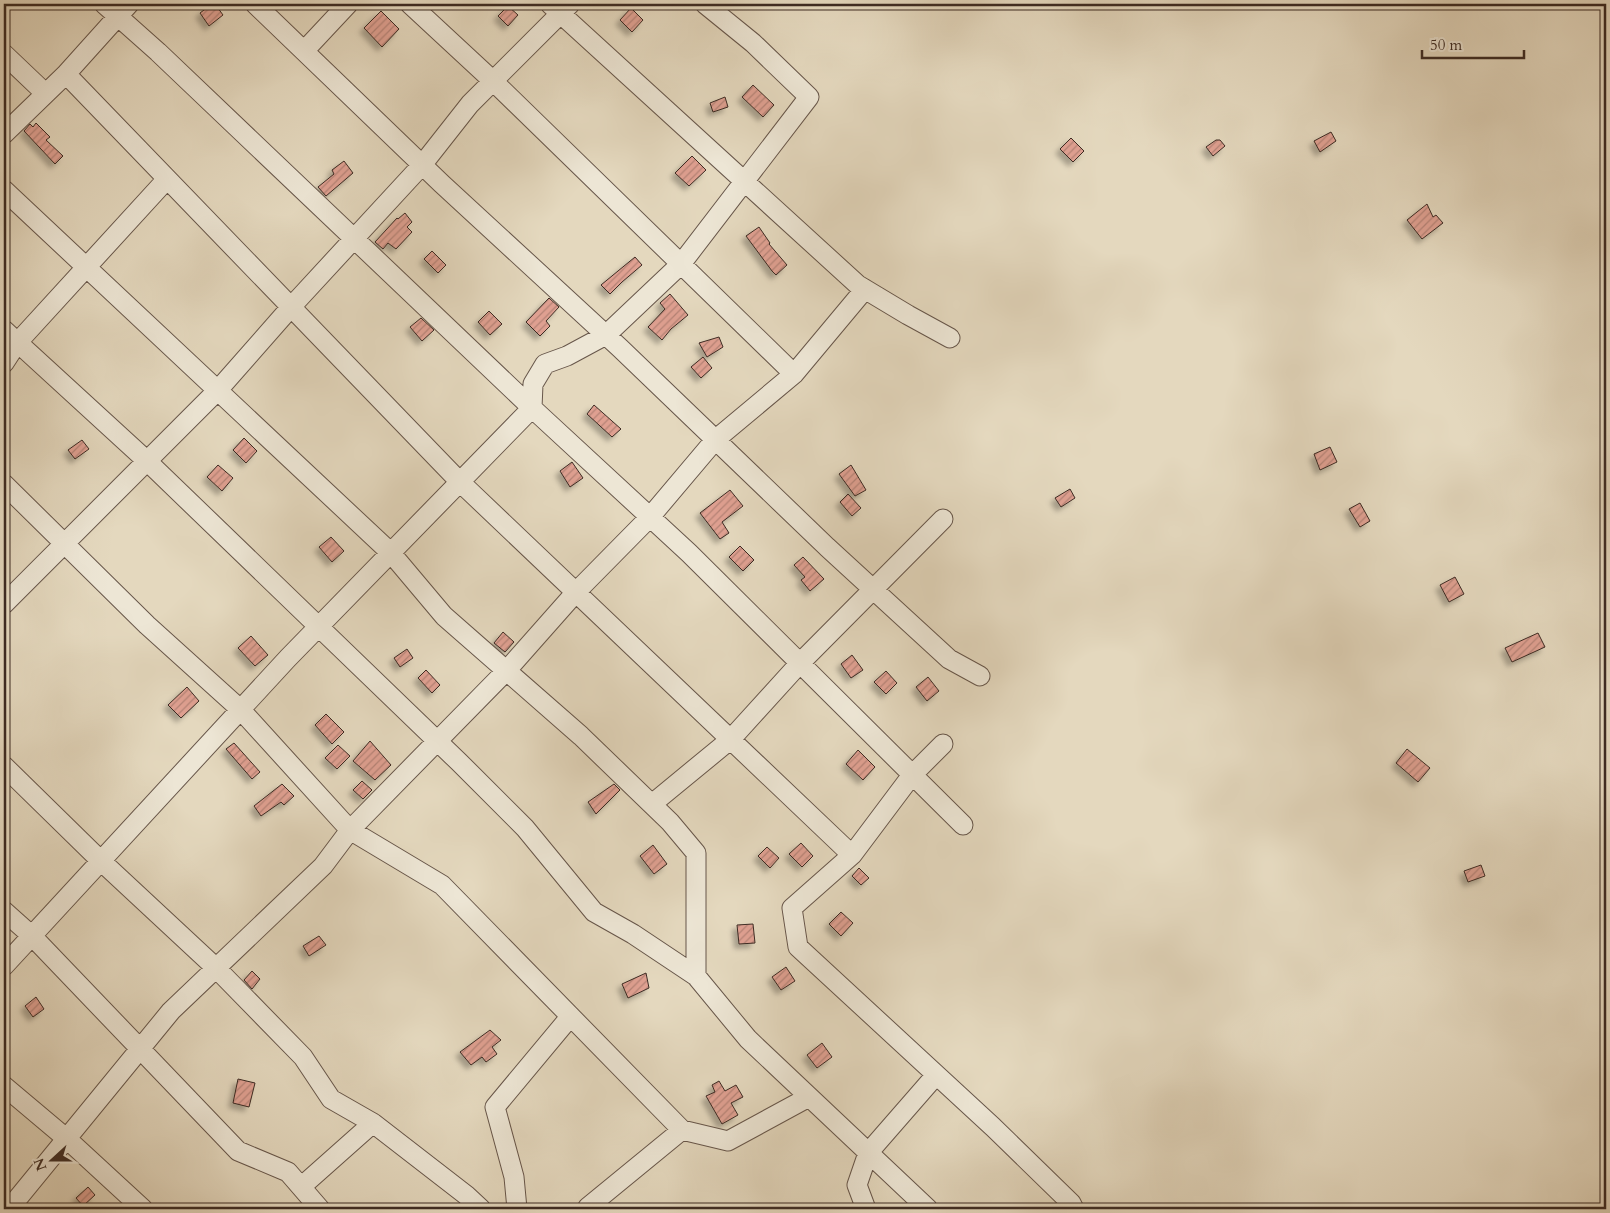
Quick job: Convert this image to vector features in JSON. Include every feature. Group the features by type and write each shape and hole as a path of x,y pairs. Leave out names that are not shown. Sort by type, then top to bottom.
{"street":[{"path":"104,4 123,10 158,52 532,408 689,553 963,825"},
{"path":"255,4 422,165 606,335 827,547 949,659 980,676"},
{"path":"304,51 348,4"},
{"path":"410,4 493,81 794,374"},
{"path":"4,966 240,709 532,408 533,384 545,364 567,356 606,335 681,264 809,97 753,43 705,4"},
{"path":"4,604 218,390 291,306 422,165 470,104 560,7 744,182 858,285 950,338"},
{"path":"4,134 66,74 123,10"},
{"path":"4,54 45,93"},
{"path":"66,74 460,482 852,855"},
{"path":"4,363 11,337 86,267 167,179"},
{"path":"4,190 391,553 444,616 581,736 670,822 696,853 696,976"},
{"path":"9,1209 171,1011 323,866 350,830 436,740 507,670 576,592 650,517 715,440 794,374 865,289"},
{"path":"11,337 147,461 436,740 524,828 594,912 633,934 696,976 748,1039 928,1209"},
{"path":"4,484 147,625 240,709 350,830 442,885 682,1130 728,1141 810,1097"},
{"path":"652,804 731,739 800,663 943,520"},
{"path":"943,744 912,775 852,855 792,908 798,947 993,1126 1074,1209"},
{"path":"4,766 101,861 216,968 303,1057 330,1099 373,1123 466,1195 481,1209"},
{"path":"4,911 32,936 238,1151 288,1172 320,1209"},
{"path":"516,1209 514,1177 495,1107 570,1017"},
{"path":"866,1209 856,1185 868,1153 936,1075"},
{"path":"4,1086 143,1209"},
{"path":"301,1187 373,1123"},
{"path":"587,1209 682,1130"}],"building":[{"path":"212,4 215,4 223,15 209,26 200,13"},
{"path":"508,6 518,15 508,26 498,16"},
{"path":"631,8 643,20 632,32 620,20"},
{"path":"381,11 399,29 382,47 364,28"},
{"path":"753,85 774,105 763,117 742,97"},
{"path":"725,97 728,107 713,112 710,103"},
{"path":"36,123 50,137 46,140 63,156 55,164 24,131 30,124 33,127"},
{"path":"1331,132 1336,141 1320,152 1314,141"},
{"path":"1071,138 1084,151 1073,162 1060,149"},
{"path":"1216,140 1220,140 1225,146 1213,156 1206,147"},
{"path":"692,156 706,170 689,186 675,173"},
{"path":"344,161 353,173 326,196 318,187 334,174 332,170"},
{"path":"1427,204 1433,217 1436,215 1443,223 1422,239 1407,220"},
{"path":"405,213 412,222 407,227 412,232 396,249 388,243 383,249 375,242 397,218"},
{"path":"759,227 769,244 787,265 776,275 746,236"},
{"path":"432,251 446,265 438,273 424,259"},
{"path":"635,257 642,265 610,294 601,285"},
{"path":"670,294 688,315 671,329 662,340 648,327 665,309 660,303"},
{"path":"549,298 559,307 546,321 550,326 540,336 526,322"},
{"path":"489,311 502,324 490,335 478,322"},
{"path":"421,318 434,330 422,341 410,327"},
{"path":"719,337 723,347 707,357 699,343"},
{"path":"703,357 712,368 701,378 691,367"},
{"path":"594,405 621,429 612,437 587,414"},
{"path":"244,438 257,451 246,463 233,450"},
{"path":"82,440 89,449 75,459 68,450"},
{"path":"1330,447 1337,462 1320,470 1314,454"},
{"path":"572,462 583,478 570,487 560,471"},
{"path":"218,465 233,478 222,491 207,477"},
{"path":"851,465 866,490 855,496 839,474"},
{"path":"1070,489 1075,498 1061,507 1055,498"},
{"path":"730,490 743,506 722,522 729,533 720,539 700,513"},
{"path":"848,494 861,508 852,516 840,502"},
{"path":"1360,503 1370,521 1360,527 1349,509"},
{"path":"331,537 344,551 332,562 319,547"},
{"path":"740,546 754,560 743,571 729,557"},
{"path":"803,557 824,579 810,591 801,580 805,577 794,565"},
{"path":"1455,577 1464,594 1449,602 1440,585"},
{"path":"503,632 514,642 505,652 494,643"},
{"path":"1538,633 1545,647 1512,662 1505,648"},
{"path":"251,636 268,655 255,666 238,648"},
{"path":"407,649 413,658 400,667 394,658"},
{"path":"852,655 863,670 851,678 841,664"},
{"path":"426,670 440,685 432,693 418,678"},
{"path":"886,671 897,683 886,694 874,682"},
{"path":"928,677 939,691 927,701 916,687"},
{"path":"187,687 199,701 181,718 168,705"},
{"path":"326,714 344,732 332,744 315,725"},
{"path":"370,741 391,765 375,780 353,761"},
{"path":"234,743 260,772 252,779 226,749"},
{"path":"338,745 350,756 337,769 325,758"},
{"path":"1407,749 1430,768 1418,782 1396,763"},
{"path":"858,750 875,767 863,780 846,764"},
{"path":"362,781 372,790 363,799 353,790"},
{"path":"282,784 294,796 284,805 281,802 261,816 254,806"},
{"path":"614,784 620,790 596,814 588,802"},
{"path":"801,843 813,856 802,867 789,854"},
{"path":"653,845 667,864 654,874 640,856"},
{"path":"767,847 779,858 770,868 758,856"},
{"path":"1481,865 1485,876 1468,882 1464,871"},
{"path":"859,868 869,878 861,885 852,876"},
{"path":"841,912 853,923 841,936 829,924"},
{"path":"753,924 755,943 739,944 737,925"},
{"path":"319,936 326,945 309,956 303,946"},
{"path":"786,967 795,981 781,990 772,977"},
{"path":"252,971 260,979 252,989 244,980"},
{"path":"646,973 649,988 628,998 622,984"},
{"path":"36,997 44,1009 33,1017 25,1006"},
{"path":"490,1030 501,1040 492,1047 497,1054 486,1062 482,1057 471,1065 460,1052"},
{"path":"822,1043 832,1057 817,1068 807,1055"},
{"path":"238,1079 255,1083 249,1107 233,1103"},
{"path":"719,1081 725,1091 736,1085 743,1097 731,1103 738,1115 722,1124 706,1096 715,1092 712,1085"},
{"path":"88,1187 95,1195 83,1206 76,1198"}]}
